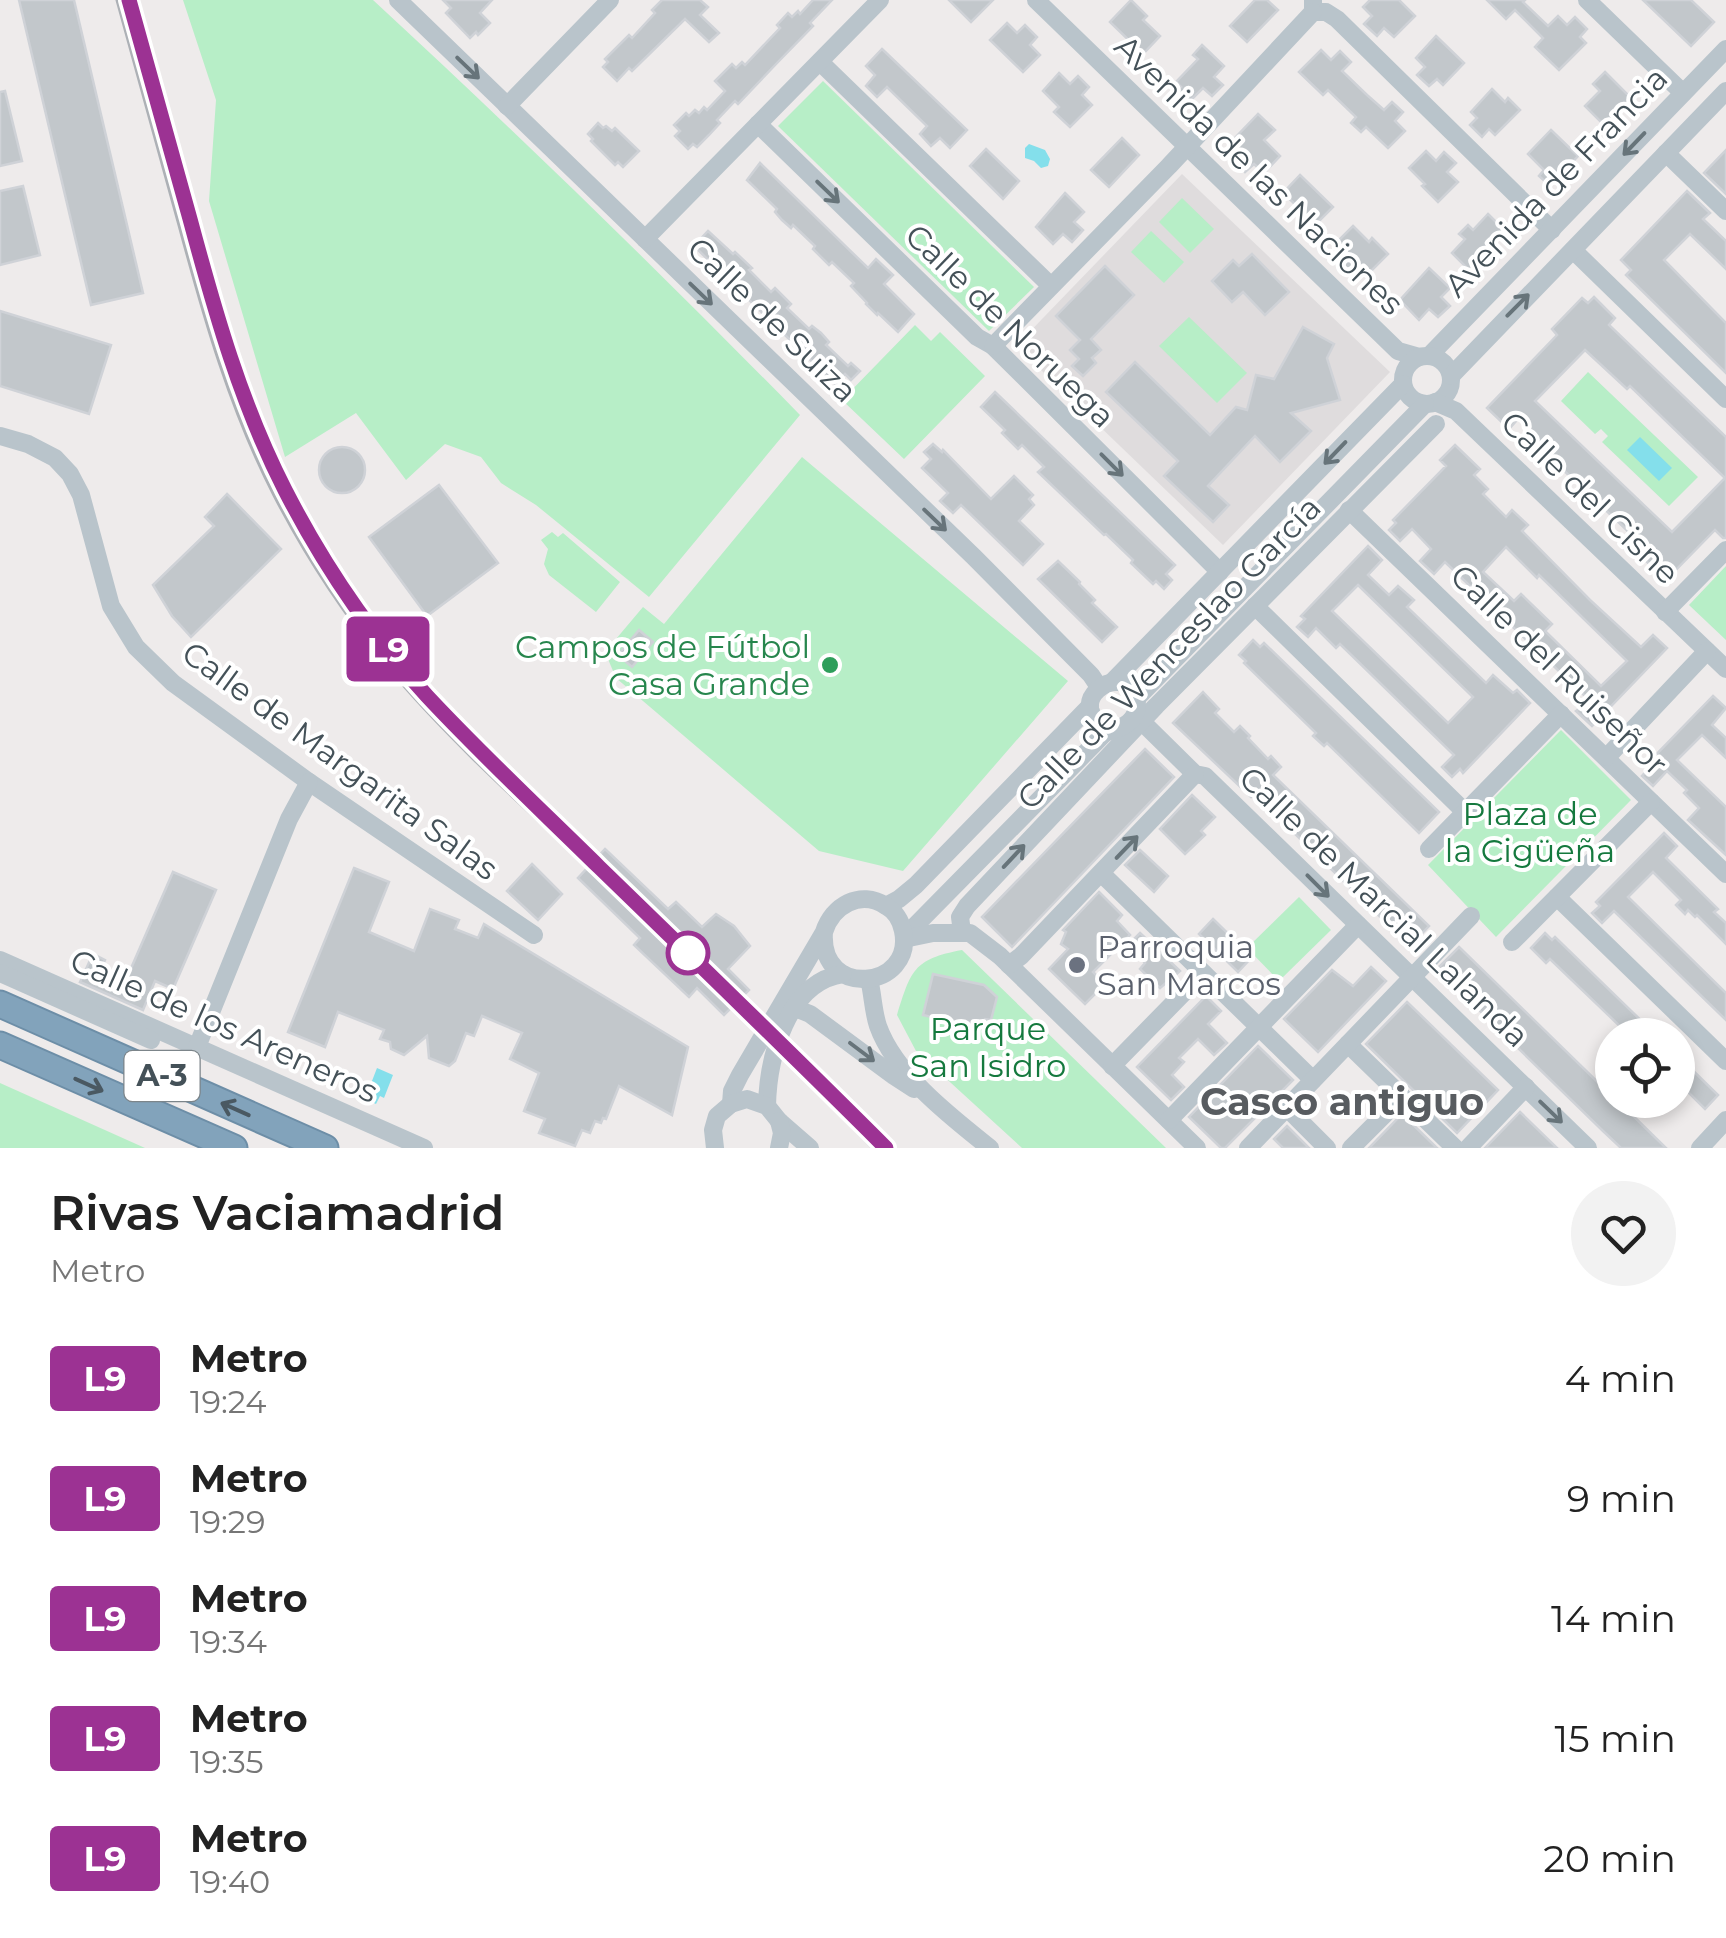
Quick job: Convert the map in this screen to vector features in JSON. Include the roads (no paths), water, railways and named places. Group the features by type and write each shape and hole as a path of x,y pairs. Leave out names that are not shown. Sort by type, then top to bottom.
{"highway":[{"name":"A-3","path":"0,1004 325,1148"},
{"name":"A-3","path":"0,1045 234,1148"},
{"path":"184,1127 206,1148"}],"street":[{"name":"Calle de Suiza","path":"398,0 1091,675 1106,684"},
{"path":"507,106 610,0"},
{"path":"645,240 880,0"},
{"name":"Avenida de las Naciones","path":"1036,0 1398,351 1424,356"},
{"path":"1587,0 1683,92"},
{"path":"993,346 1187,146 1313,6 1337,19 1552,230"},
{"name":"Avenida de Francia","path":"1424,356 1726,49"},
{"path":"820,62 1052,286"},
{"name":"Avenida de Francia","path":"904,938 1110,728 1125,726 1726,92"},
{"name":"Calle de Noruega","path":"758,124 976,337 993,346 1220,572"},
{"path":"1666,153 1726,211"},
{"path":"1573,250 1726,399"},
{"name":"Avenida de las Naciones","path":"1398,351 1404,378"},
{"path":"886,906 916,885 1090,706 1094,692 1220,572 1404,378 1410,363 1424,356 1439,359 1446,366 1440,393 1415,400 1407,393 1404,378"},
{"name":"Calle del Cisne","path":"1440,393 1726,669"},
{"name":"Calle de Wenceslao García","path":"962,932 962,912 1138,712 1255,606 1436,424"},
{"name":"Calle de Margarita Salas","path":"0,436 55,458 70,474 81,496 112,606 136,646 173,682 309,782 534,935"},
{"name":"Calle del Ruiseñor","path":"1350,510 1726,874"},
{"path":"1666,612 1726,550"},
{"path":"1255,606 1466,812"},
{"path":"1606,757 1707,651"},
{"path":"1106,684 1123,684 1132,690 1138,712"},
{"path":"1090,706 1100,724 1110,728"},
{"name":"Calle de Marcial Lalanda","path":"1138,712 1195,774 1205,776 1582,1146"},
{"path":"1429,849 1561,714"},
{"path":"1008,965 1195,774"},
{"path":"197,1047 288,818 309,782"},
{"path":"1512,942 1651,802"},
{"path":"1102,873 1313,1080"},
{"path":"1557,897 1726,1061"},
{"path":"731,1104 740,1075 831,915 850,902 866,899 886,906 899,919 904,938 902,952 882,976 869,980 854,978 843,974 827,956 824,932"},
{"path":"1248,1148 1471,916"},
{"path":"1168,1120 1358,925"},
{"path":"904,938 970,933 1197,1148"},
{"name":"Calle de los Areneros","path":"0,960 424,1148"},
{"name":"Calle de los Areneros","path":"0,973 396,1148"},
{"path":"767,1106 772,1059 788,1020 806,990 843,974"},
{"path":"1112,1066 1202,974"},
{"path":"869,980 882,1035 929,1098"},
{"path":"795,1008 810,1014 929,1098 990,1148"},
{"path":"1348,1044 1455,1148"},
{"path":"1468,1148 1526,1087"},
{"path":"1351,1148 1402,1096"},
{"path":"715,1148 714,1122 722,1110 747,1099 767,1106 810,1148"},
{"path":"1287,1108 1327,1148"},
{"path":"1700,1148 1726,1120"},
{"path":"779,1148 780,1121"}],"water":[{"path":"1029,144 1045,150 1050,159 1048,166 1041,168 1025,158"},
{"path":"1640,437 1672,468 1659,481 1627,450"},
{"path":"377,1068 393,1075 384,1098 380,1096 376,1104 365,1099"}],"railway":[{"path":"118,0 199,294 232,397 275,495 326,583 387,665 444,728 628,903 874,1148"}],"metro line":[{"name":"L9","path":"129,0 230,360 284,489 332,572 395,658 492,764 886,1148"}],"place":[{"name":"Campos de Fútbol Casa Grande","path":"830,665"},
{"name":"Parroquia San Marcos","path":"1077,965"}],"district":[{"name":"Casco antiguo","path":"1342,1102"}],"park label":[{"name":"Plaza de la Cigüeña","path":"1530,832"},
{"name":"Parque San Isidro","path":"988,1048"}]}
